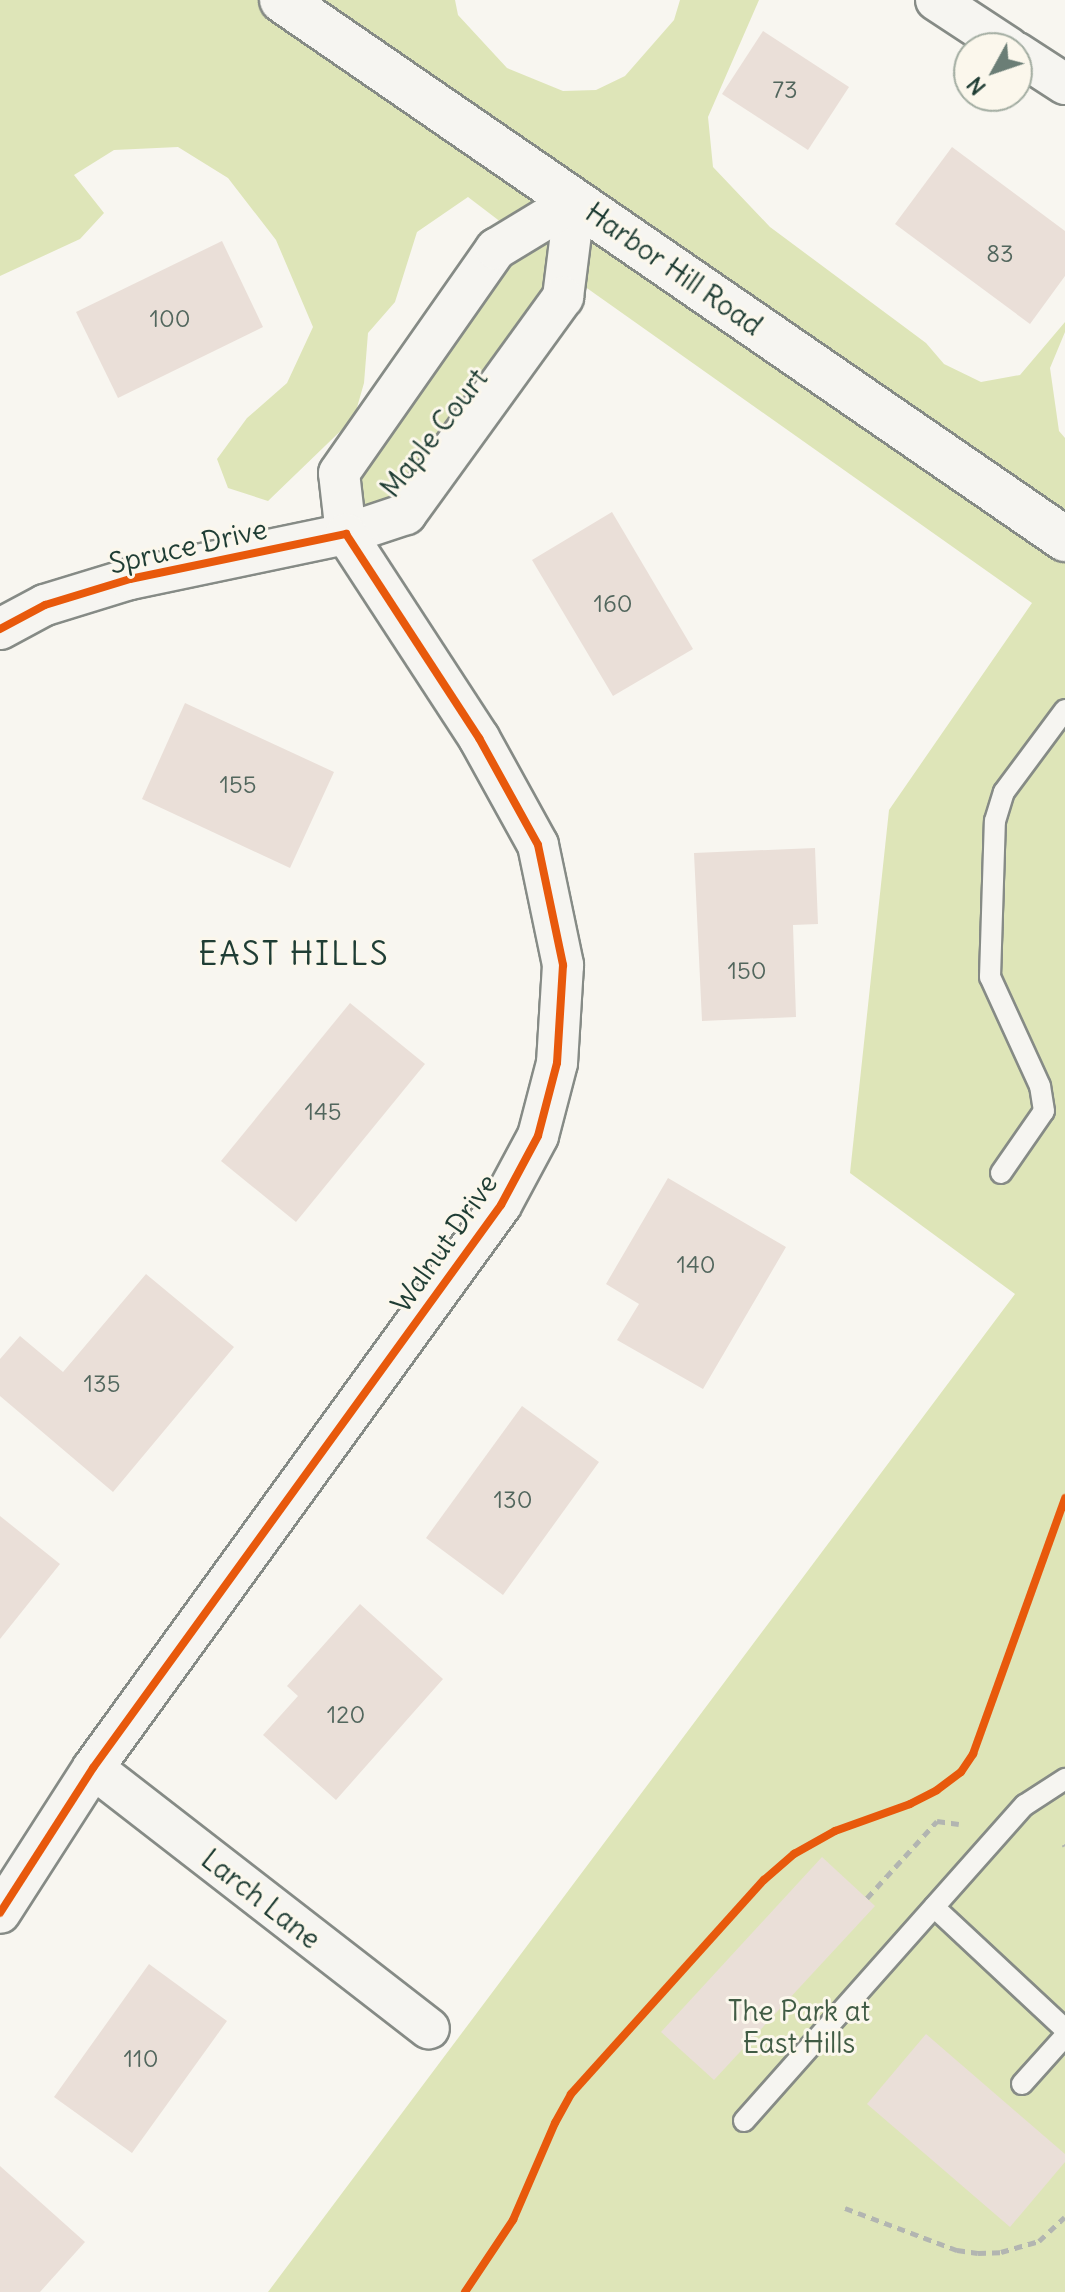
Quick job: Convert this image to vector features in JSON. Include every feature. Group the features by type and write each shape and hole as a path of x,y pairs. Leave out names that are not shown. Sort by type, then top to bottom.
{"street":[{"name":"Harbor Hill Road","path":"282,0 1065,539"},
{"path":"936,0 985,32"},
{"path":"1033,63 1065,84"},
{"name":"Maple Court","path":"575,201 563,297 406,514 346,534 339,473 496,249 575,201"},
{"name":"Spruce Drive","path":"0,629 45,605 130,579 346,534"},
{"name":"Walnut Drive","path":"0,1913 93,1768 501,1205 538,1136 557,1063 563,965 538,845 479,738 346,534"},
{"name":"Larch Lane","path":"93,1768 429,2029"}],"lane":[{"path":"1001,1173 1044,1111 1040,1086 990,977 995,821 1004,792 1065,710"},
{"path":"744,2121 1025,1805 1065,1779"},
{"path":"934,1907 1065,2029"},
{"path":"1022,2084 1065,2036"}],"path":[{"path":"867,1898 937,1821 1003,1830"},
{"path":"845,2208 957,2250 978,2253 1001,2252 1039,2241 1065,2217"}],"green space":[{"name":"The Park at East Hills","path":"0,0 455,0 458,15 507,68 563,91 596,90 625,76 674,20 680,0 759,0 708,117 713,167 770,227 926,343 944,364 981,382 1020,375 1065,322 1065,332 1050,368 1059,431 1065,438 1065,2292 268,2292 1015,1294 850,1173 889,810 1032,603 567,274 406,514 346,534 339,473 518,235 468,197 417,232 395,302 368,333 364,383 354,418 268,501 228,488 217,459 247,418 287,383 313,327 276,240 228,178 178,147 114,150 74,175 104,213 80,239 0,276"}],"building":[{"path":"763,31 849,87 808,150 722,94"},
{"path":"952,147 1065,231 1065,276 1030,324 895,224"},
{"path":"222,241 263,327 118,398 76,312"},
{"path":"612,512 693,649 613,696 532,560"},
{"path":"185,703 334,772 290,868 142,799"},
{"path":"815,848 818,924 793,925 796,1017 702,1021 694,853"},
{"path":"350,1003 425,1064 296,1222 221,1161"},
{"path":"668,1178 786,1247 703,1389 617,1340 639,1304 606,1284"},
{"path":"146,1274 234,1347 113,1492 0,1396 0,1359 20,1336 63,1372"},
{"path":"522,1406 599,1462 503,1595 426,1538"},
{"path":"0,1516 60,1564 0,1639"},
{"path":"360,1604 443,1679 336,1800 263,1735 298,1696 287,1686"},
{"path":"822,1857 875,1906 714,2080 661,2032"},
{"path":"149,1964 227,2021 132,2153 54,2097"},
{"path":"926,2034 1065,2154 1065,2162 1010,2227 867,2104"},
{"path":"0,2166 85,2242 40,2292 0,2292"}],"cycle path":[{"path":"0,629 45,605 130,579 346,534 479,738 538,845 563,965 557,1063 538,1136 501,1205 93,1768 0,1913"},
{"path":"465,2292 513,2220 555,2123 571,2094 764,1880 794,1854 835,1831 910,1804 937,1790 961,1772 973,1754 1065,1498"}],"district":[{"name":"EAST HILLS","path":"294,954"}]}
